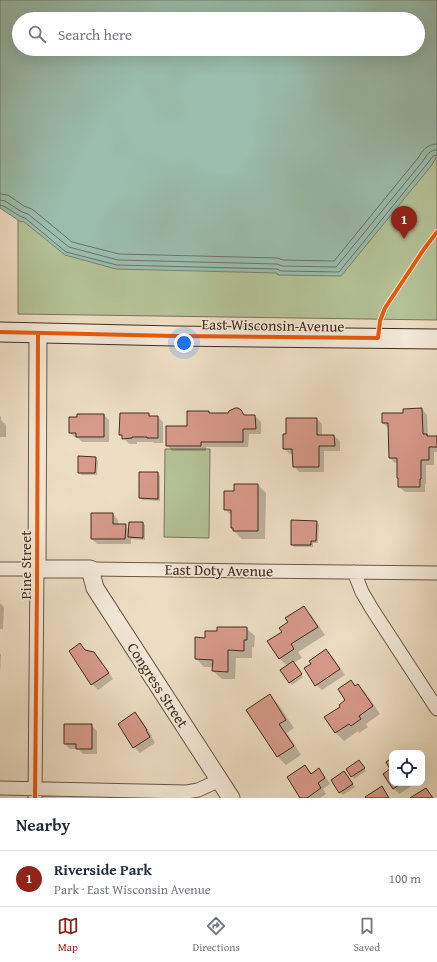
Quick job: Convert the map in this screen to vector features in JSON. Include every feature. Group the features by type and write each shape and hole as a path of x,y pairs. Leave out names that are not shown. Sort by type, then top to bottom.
{"main road":[{"name":"East Wisconsin Avenue","path":"0,332 174,336 437,339"}],"street":[{"name":"Pine Street","path":"35,793 38,569 38,333"},
{"name":"East Doty Avenue","path":"0,568 437,573"},
{"name":"Congress Street","path":"90,569 95,588 231,798"},
{"path":"354,572 362,592 372,609 437,710"},
{"path":"0,788 35,793 187,792 209,786 220,780"}],"shaded area":[{"path":"437,156 437,320 18,314 18,220 22,221 431,166"},
{"path":"165,449 210,449 209,538 164,537"}],"water":[{"path":"0,0 437,0 437,156 431,166 341,276 116,269 65,255 23,221 21,222 0,208"}],"building":[{"path":"235,408 241,410 244,415 255,415 256,429 243,429 243,442 201,442 201,446 166,446 166,426 187,426 187,411 228,413"},
{"path":"422,408 423,434 427,434 427,436 437,436 437,447 429,447 429,460 421,460 420,487 398,487 397,458 389,458 388,423 382,423 382,413 403,413 403,409"},
{"path":"120,413 149,413 149,416 158,416 158,438 132,437 122,439 122,435 119,435"},
{"path":"77,414 104,414 104,437 76,437 76,433 69,433 69,417 77,417"},
{"path":"286,418 317,418 317,435 334,435 335,446 319,446 319,467 293,467 292,449 283,449 283,434 286,434"},
{"path":"78,456 96,457 95,473 78,473"},
{"path":"139,472 158,472 158,499 139,498"},
{"path":"234,484 258,484 258,531 233,531 233,528 231,528 231,510 224,510 224,491 234,491"},
{"path":"91,513 113,513 113,524 126,524 125,539 91,539"},
{"path":"291,520 317,521 316,541 311,541 311,545 291,545"},
{"path":"129,522 143,522 143,538 128,537"},
{"path":"304,606 318,627 291,644 294,649 279,659 267,641 282,632 279,628 288,622 285,618"},
{"path":"217,627 247,627 247,640 244,640 244,651 228,650 228,672 212,671 213,660 195,659 195,637 205,638 205,631 217,631"},
{"path":"80,643 85,650 94,652 109,673 91,685 69,651"},
{"path":"326,649 340,669 315,686 304,668 311,664 309,661"},
{"path":"293,661 302,674 289,683 280,670"},
{"path":"351,680 355,686 358,684 373,706 359,716 361,719 351,726 349,724 335,733 324,717 340,707 339,705 345,700 338,689"},
{"path":"270,694 286,720 279,724 294,746 277,757 246,710"},
{"path":"135,712 150,737 133,748 118,724"},
{"path":"64,724 92,724 92,749 76,749 76,744 64,744"},
{"path":"359,760 365,768 351,777 346,769"},
{"path":"389,760 389,767 386,762"},
{"path":"305,765 311,774 319,768 325,778 318,783 321,788 307,798 300,798 287,777"},
{"path":"389,770 389,783 383,774"},
{"path":"344,771 353,784 339,793 331,780"},
{"path":"382,786 389,798 365,797"},
{"path":"426,788 433,798 410,798"}],"cycle path":[{"path":"0,332 174,336 378,338 380,321 385,308 437,232"},
{"path":"35,798 38,333"}],"place":[{"name":"Riverside Park","path":"404,239"}]}
